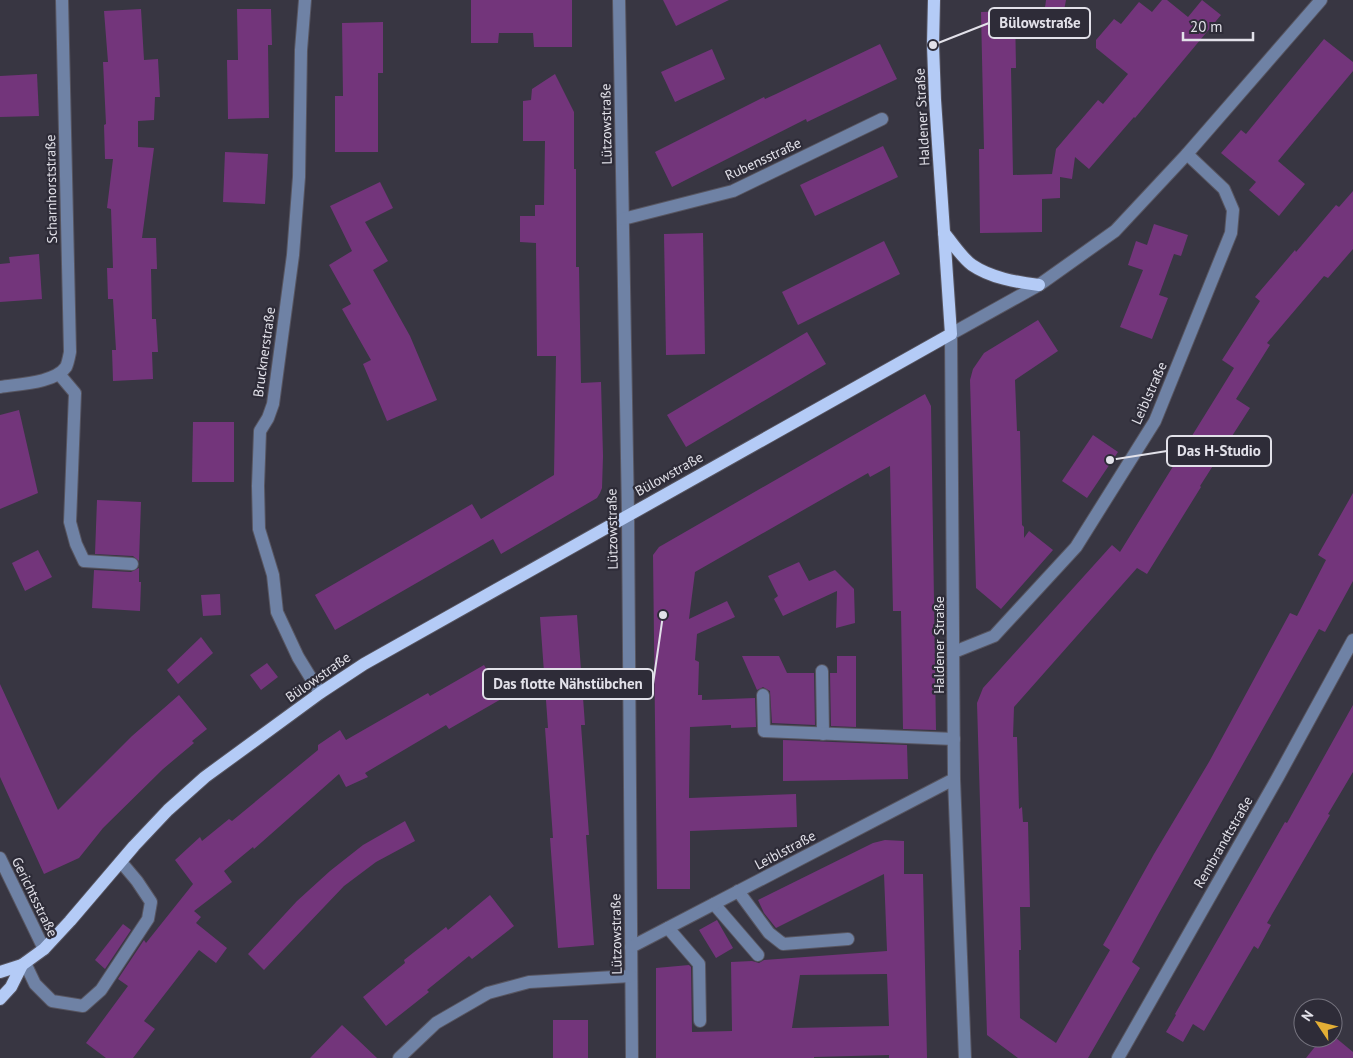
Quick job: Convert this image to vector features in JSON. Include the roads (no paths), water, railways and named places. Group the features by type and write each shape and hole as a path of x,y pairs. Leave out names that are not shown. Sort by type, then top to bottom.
{"main road":[{"name":"Haldener Straße","path":"934,0 935,91 951,334"},
{"path":"944,232 971,264 994,276 1039,285"},
{"name":"Bülowstraße","path":"23,964 44,949 168,810 205,777 320,693 364,664 951,334"},
{"path":"0,972 23,964"},
{"path":"0,999 11,987 23,964"}],"street":[{"name":"Scharnhorststraße","path":"59,374 67,366 70,352 62,0"},
{"name":"Brucknerstraße","path":"305,0 301,50 299,177 293,255 273,404 268,418 260,431 258,486 259,529 273,575 278,612 298,657 320,693"},
{"name":"Lützowstraße","path":"620,0 628,514 632,1058"},
{"name":"Bülowstraße","path":"951,334 1039,285 1115,231 1187,154 1321,0"},
{"name":"Rubensstraße","path":"623,219 733,191 882,119"},
{"name":"Leiblstraße","path":"954,652 994,636 1076,547 1155,422 1231,232 1233,210 1224,189 1187,154"},
{"name":"Haldener Straße","path":"951,334 954,779 965,1058"},
{"path":"0,387 50,378 59,374 75,393 70,522 76,544 84,561 132,564"},
{"name":"Rembrandtstraße","path":"1118,1058 1278,777 1353,640"},
{"path":"822,671 823,734"},
{"path":"763,695 764,731 954,739"},
{"name":"Leiblstraße","path":"630,947 954,779"},
{"path":"23,964 35,984 52,1001 83,1006 101,990 148,919 151,902 137,880 121,862"},
{"name":"Gerichtsstraße","path":"1,864 44,949"},
{"path":"738,891 769,933 783,944 848,939"},
{"path":"714,904 758,955"},
{"path":"668,928 699,964 700,1021"},
{"path":"399,1058 436,1023 488,993 529,982 631,976"}],"place":[{"name":"Bülowstraße","path":"933,45"},
{"name":"Das H-Studio","path":"1110,460"},
{"name":"Das flotte Nähstübchen","path":"663,615"}]}
